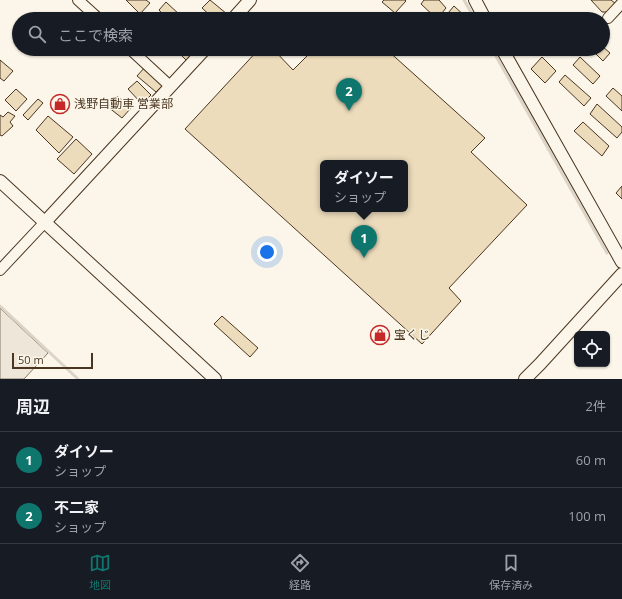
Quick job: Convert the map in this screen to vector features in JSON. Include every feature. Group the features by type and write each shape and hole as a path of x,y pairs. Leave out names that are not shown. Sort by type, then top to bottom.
{"street":[{"path":"78,0 91,12"},
{"path":"239,12 250,0"},
{"path":"475,0 481,12"},
{"path":"610,16 622,3"},
{"path":"138,56 170,86"},
{"path":"0,270 198,56"},
{"path":"506,56 622,262"},
{"path":"0,181 215,379"},
{"path":"525,379 622,274"}],"shaded area":[{"path":"0,308 48,353 24,379 0,379"}],"building":[{"path":"126,0 146,0 150,3 142,12 138,12"},
{"path":"210,0 225,12 206,12 202,8"},
{"path":"384,0 406,1 396,12 394,12 382,2"},
{"path":"424,0 439,0 446,8 443,12 430,12 421,4"},
{"path":"591,0 611,0 616,4 610,12 602,12"},
{"path":"166,2 177,12 161,12 159,10"},
{"path":"454,6 460,12 449,12"},
{"path":"182,56 192,56 187,61"},
{"path":"253,56 280,56 293,70 307,56 394,56 485,138 471,152 527,205 449,288 461,301 422,344 185,129"},
{"path":"598,56 607,56 603,61"},
{"path":"542,57 556,71 545,83 531,69"},
{"path":"580,57 600,76 593,84 573,65"},
{"path":"0,60 13,71 4,81 0,78"},
{"path":"145,67 164,84 156,92 137,76"},
{"path":"565,75 591,98 584,106 559,82"},
{"path":"137,81 151,95 142,104 128,89"},
{"path":"613,88 622,96 622,111 606,96"},
{"path":"16,89 27,99 16,111 5,100"},
{"path":"117,96 131,108 122,118 108,107"},
{"path":"38,99 43,103 28,120 23,115"},
{"path":"597,104 622,127 622,132 617,138 590,114"},
{"path":"8,112 15,116 10,122 13,126 2,136 0,135 0,115 3,117"},
{"path":"48,116 73,137 59,153 36,130"},
{"path":"583,122 609,146 602,156 574,131"},
{"path":"76,139 92,154 74,174 57,159"},
{"path":"622,186 622,199 616,193"},
{"path":"222,316 258,348 250,357 214,324"}],"waterway":[{"path":"464,0 471,12"},
{"path":"496,56 607,253"},
{"path":"0,306 78,379"}],"place":[{"name":"浅野自動車 営業部","path":"60,104"},
{"name":"不二家","path":"349,111"},
{"name":"ダイソー","path":"364,258"},
{"name":"宝くじ","path":"380,335"}]}
